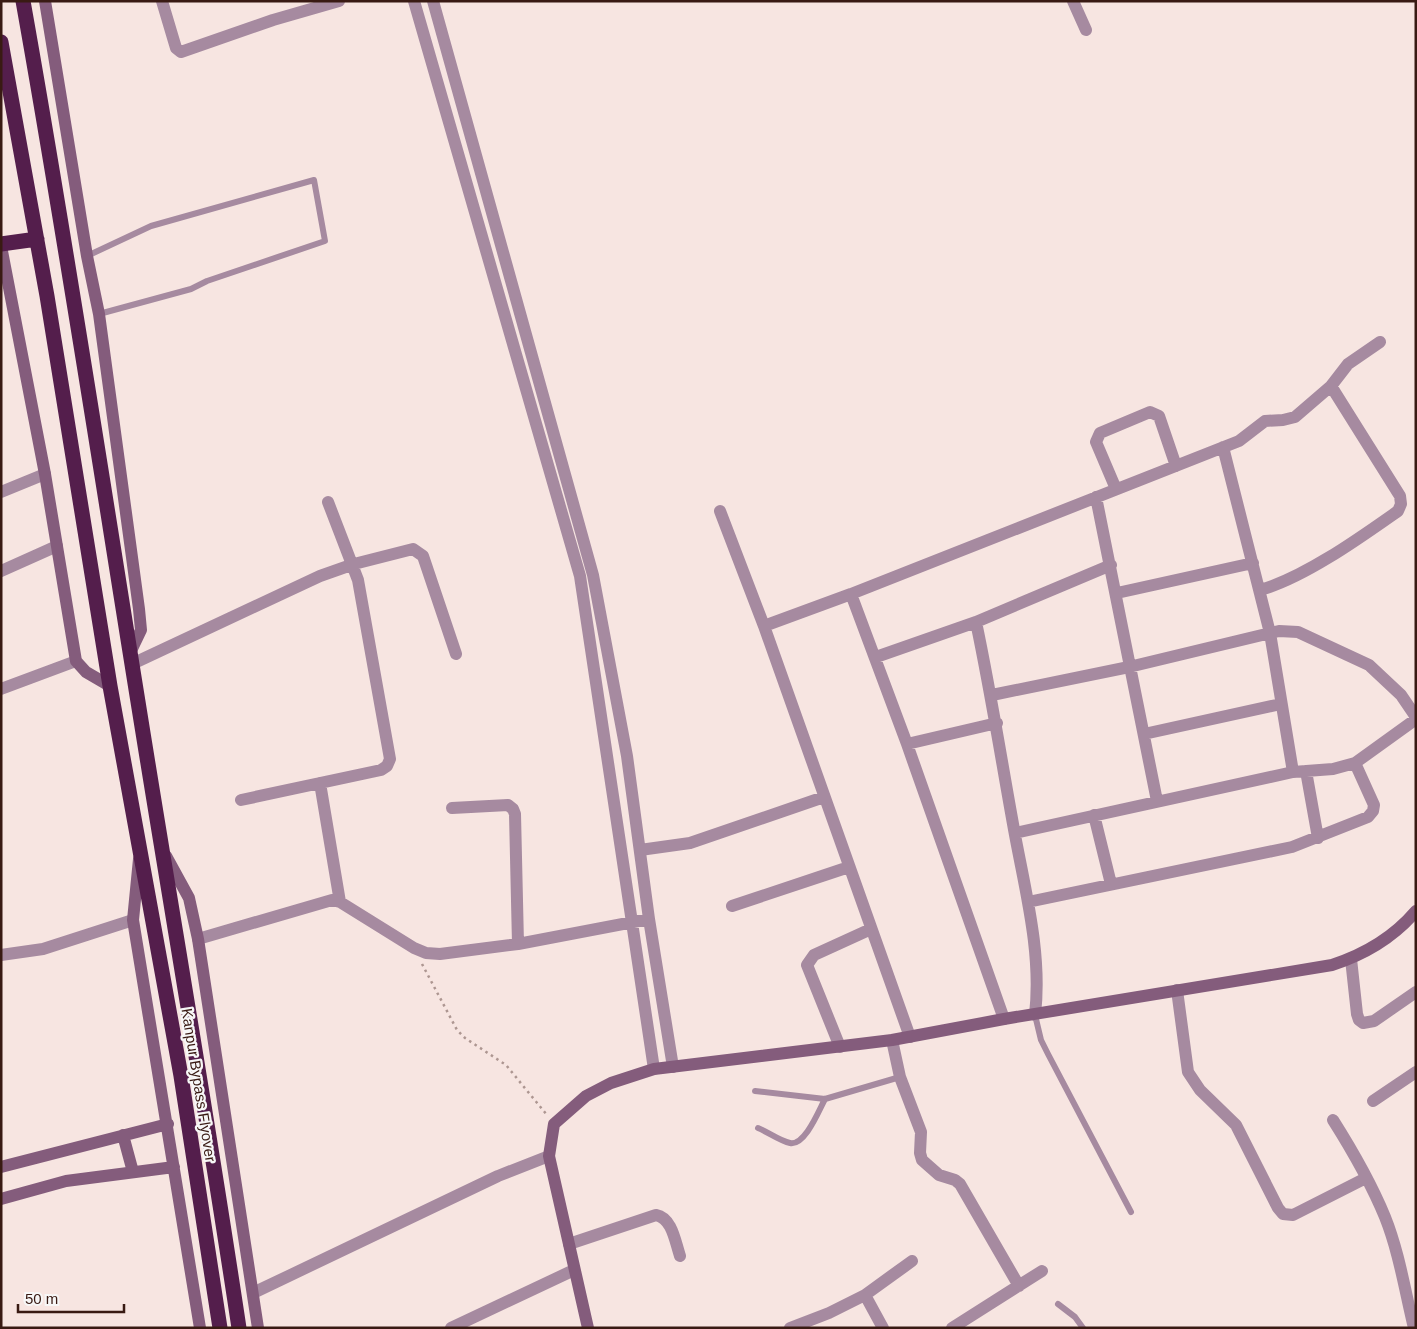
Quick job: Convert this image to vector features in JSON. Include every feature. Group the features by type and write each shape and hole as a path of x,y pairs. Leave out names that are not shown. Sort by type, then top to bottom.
{"highway":[{"name":"Kanpur Bypass Flyover","path":"23,1 200,1074 239,1328"},
{"name":"Kanpur Bypass Flyover","path":"1,42 47,296 110,686 181,1076 220,1328"},
{"path":"1,245 37,239"},
{"path":"47,296 71,294"}],"street":[{"path":"45,1 87,256 99,314 139,609 141,630 131,658"},
{"path":"162,1 176,48 181,52 281,17 338,1"},
{"path":"414,1 580,576 654,1069"},
{"path":"433,1 594,575 627,756 649,919 673,1067"},
{"path":"1073,1 1086,30"},
{"path":"1,245 45,474 76,661 86,672 110,686"},
{"path":"764,626 1223,448 1239,441 1265,421 1295,417 1331,386 1348,364 1380,342"},
{"path":"1260,590 1286,580 1344,548 1398,511 1401,504 1400,496 1331,386"},
{"path":"1116,489 1096,442 1097,437 1100,433 1150,412 1159,416 1176,466"},
{"path":"1223,448 1270,633 1280,704 1293,772"},
{"path":"1,492 45,474"},
{"path":"1096,497 1117,593 1129,667 1157,801"},
{"path":"241,800 381,770 387,766 390,759 354,564 328,502"},
{"path":"720,511 764,626 910,1037"},
{"path":"1,571 57,546"},
{"path":"131,658 320,576 354,564 406,550 420,552 423,556 456,654"},
{"path":"1117,593 1253,563"},
{"path":"876,657 976,622 1111,565"},
{"path":"850,594 876,657 908,744 1004,1019"},
{"path":"976,622 992,695 1028,902 1038,982 1036,1015"},
{"path":"992,695 1129,667 1270,633 1298,632 1369,665 1391,684 1416,718 1355,763 1343,768 1293,772 1015,833"},
{"path":"1,689 76,661"},
{"path":"1144,734 1280,704"},
{"path":"908,744 997,723"},
{"path":"1028,902 1292,847 1368,817 1374,811 1374,805 1355,763"},
{"path":"1306,771 1318,838"},
{"path":"320,783 340,902"},
{"path":"640,850 697,841 824,797"},
{"path":"452,808 508,805 514,809 518,944"},
{"path":"1094,815 1111,884"},
{"path":"139,849 132,920 168,1124 200,1328"},
{"path":"162,849 189,898 198,939 258,1328"},
{"path":"732,906 849,866"},
{"path":"198,939 324,901 340,902 414,948 426,953 440,954 518,944 649,919"},
{"path":"588,1328 549,1156 554,1124 586,1096 611,1083 654,1069 892,1040 1004,1019 1332,965 1351,959 1382,942 1401,929 1416,911"},
{"path":"1,955 43,949 132,920"},
{"path":"840,1046 807,965 814,954 871,928"},
{"path":"1351,959 1359,1020 1363,1023 1374,1021 1416,992"},
{"path":"1177,990 1188,1072 1200,1090 1236,1125 1278,1208 1283,1214 1293,1215 1366,1178"},
{"path":"892,1040 900,1077 921,1132 920,1153 922,1160 940,1175 955,1180 960,1184 1019,1286"},
{"path":"1373,1101 1416,1072"},
{"path":"1332,1120 1366,1178 1384,1216 1394,1243 1414,1328"},
{"path":"1,1167 168,1124"},
{"path":"123,1135 133,1172"},
{"path":"253,1293 498,1176 549,1156"},
{"path":"1,1199 66,1181 174,1167"},
{"path":"569,1244 656,1215 662,1216 667,1220 680,1256"},
{"path":"792,1327 829,1313 865,1295 912,1261"},
{"path":"450,1328 574,1270"},
{"path":"952,1328 1042,1271"},
{"path":"865,1295 883,1328"}],"lane":[{"path":"87,256 151,226 314,180 325,241 207,281 191,289 99,314"},
{"path":"1036,1015 1044,1047 1131,1212"},
{"path":"755,1091 825,1099 900,1077"},
{"path":"758,1128 791,1143 798,1142 804,1138 825,1099"},
{"path":"1058,1304 1075,1317 1083,1328"}],"path":[{"path":"414,948 457,1030 465,1038 510,1069 554,1124"}]}
